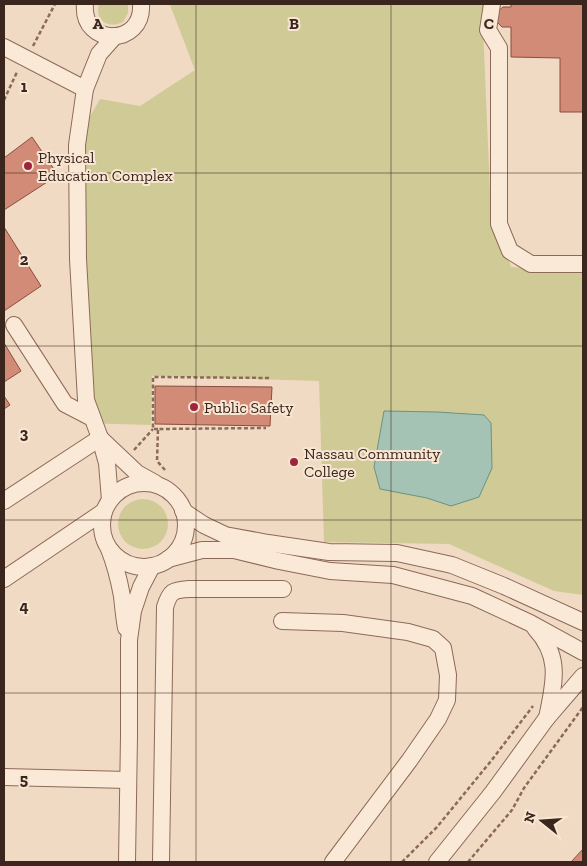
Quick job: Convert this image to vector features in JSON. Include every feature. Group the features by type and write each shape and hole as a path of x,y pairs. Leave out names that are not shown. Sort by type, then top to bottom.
{"street":[{"path":"82,7 95,31 103,35 115,36 130,31 137,24 141,4"},
{"path":"492,4 488,30 499,48 500,224 510,251 531,264 583,264"},
{"path":"115,36 99,54 85,89 77,145 78,259 86,400 107,463 107,506 102,525 103,538 116,568 129,640"},
{"path":"4,47 85,89"},
{"path":"14,325 65,404 92,418"},
{"path":"100,438 136,473 171,493 178,501 186,525 183,538 177,550 168,559"},
{"path":"4,501 100,438"},
{"path":"4,580 107,506 120,490 133,484 148,483 161,487"},
{"path":"183,512 225,535 329,552 397,553 452,564 583,622"},
{"path":"300,548 300,565"},
{"path":"109,549 117,558 128,564 140,567 152,566 168,559 202,550 234,550 330,571 393,575 472,596 530,623 583,652"},
{"path":"127,862 129,640 133,611 141,587 152,566"},
{"path":"161,862 165,607 168,596 175,590 182,589 283,589"},
{"path":"282,621 343,623 411,632 433,639 443,648 448,675 447,700 438,719 333,862"},
{"path":"530,623 542,635 550,648 554,666 554,684 546,719"},
{"path":"437,862 493,792 546,719 583,676"},
{"path":"4,777 128,780"}],"path":[{"path":"32,50 55,4"},
{"path":"4,100 18,71"},
{"path":"138,454 134,450 153,429 153,377 271,378"},
{"path":"153,429 266,428"},
{"path":"158,429 157,461 168,473 159,468"},
{"path":"402,862 437,827 491,761 533,705"},
{"path":"468,862 512,810 524,788 583,707"}],"shaded area":[{"path":"99,4 128,4 128,13 123,22 113,25 108,24 99,15"},
{"path":"170,4 487,4 483,27 490,191 511,267 583,271 583,595 554,591 449,544 324,542 319,381 152,376 151,425 80,423 88,406 74,144 100,99 140,106 195,70"},
{"path":"384,411 484,415 491,423 492,468 479,497 451,506 427,498 380,489 374,467"},
{"path":"143,499 152,501 163,510 168,524 166,533 157,544 143,549 134,547 123,538 118,524 120,515 129,504"}],"building":[{"path":"511,4 583,4 583,112 560,112 560,58 511,57 511,27 502,27 496,21 497,12 503,7 511,7"},
{"name":"Physical Education Complex","path":"32,137 58,175 4,210 4,158"},
{"path":"4,227 41,286 4,311"},
{"path":"4,343 21,371 4,382"},
{"name":"Public Safety","path":"155,386 272,387 270,426 155,424"},
{"path":"4,396 10,405 4,409"},
{"path":"583,849 583,862 571,862"}],"place":[{"name":"Physical Education Complex","path":"28,166"},
{"name":"Public Safety","path":"194,407"},
{"name":"Nassau Community College","path":"294,462"}]}
